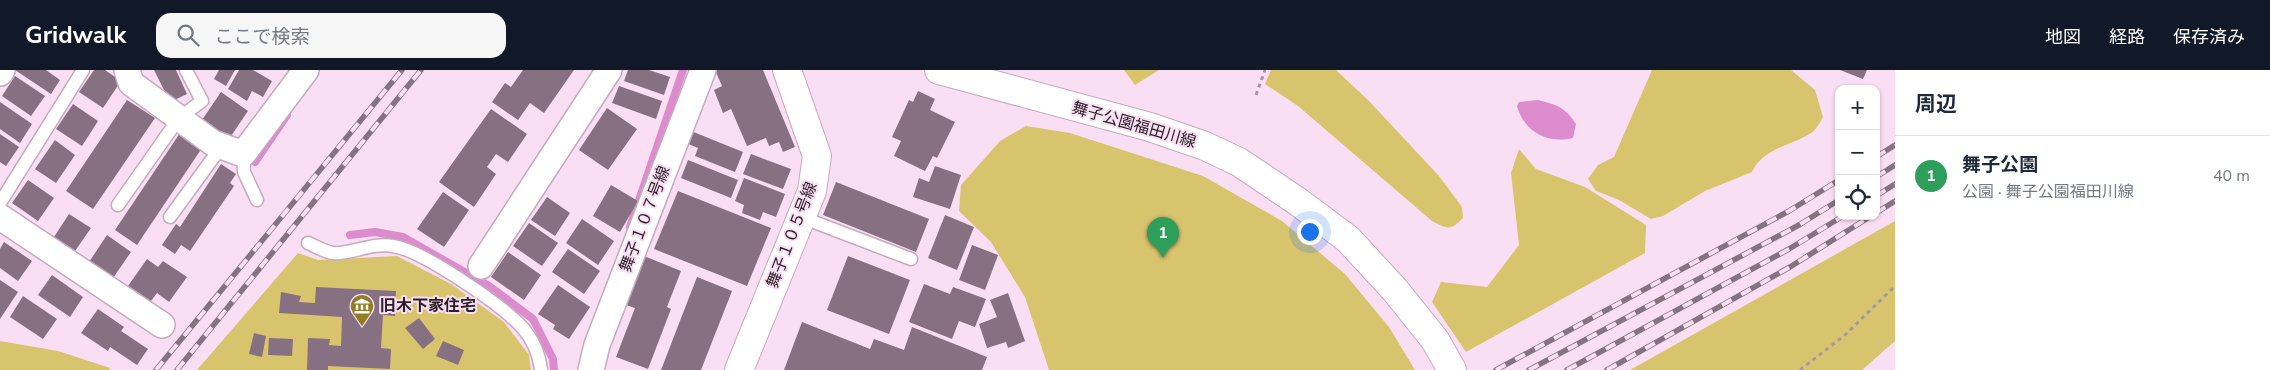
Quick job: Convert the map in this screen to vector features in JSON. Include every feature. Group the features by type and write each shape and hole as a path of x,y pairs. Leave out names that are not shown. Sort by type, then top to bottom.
{"street":[{"path":"127,70 131,83 179,118 232,151 306,70"},
{"path":"474,277 609,70"},
{"name":"舞子１０７号線","path":"591,370 597,344 703,70"},
{"name":"舞子１０５号線","path":"739,370 812,191 817,156 787,70"},
{"name":"舞子公園福田川線","path":"940,70 1150,127 1205,146 1239,162 1297,201 1348,239 1395,290 1430,333 1452,370"},
{"path":"0,217 162,324"}],"lane":[{"path":"0,203 83,70"},
{"path":"118,205 179,118 202,102 186,70"},
{"path":"170,218 232,151 257,200"},
{"path":"801,217 911,259"},
{"path":"308,243 333,253 377,245 394,246 474,277 521,326 538,352 541,370"}],"path":[{"path":"1256,95 1265,70"},
{"path":"1800,370 1845,335 1895,286"}],"shaded area":[{"path":"1124,70 1159,70 1135,85"},
{"path":"1271,70 1336,70 1369,101 1439,176 1462,207 1463,218 1452,227 1445,227 1432,221 1298,106 1265,84"},
{"path":"1652,70 1791,70 1815,90 1823,117 1813,132 1770,153 1757,164 1752,172 1705,191 1663,216 1651,219 1619,200 1596,191 1588,179 1598,165 1614,157"},
{"path":"1538,100 1555,105 1568,114 1576,124 1573,138 1555,139 1546,137 1538,134 1525,123 1517,106 1519,102"},
{"path":"1026,126 1070,133 1203,176 1282,221 1345,274 1389,327 1415,370 1049,370 1025,297 991,242 959,211 961,185 1000,141"},
{"path":"1519,149 1536,169 1585,187 1646,225 1645,253 1466,352 1432,302 1441,282 1487,287 1519,245 1511,173"},
{"path":"1895,221 1895,341 1862,370 1630,370"},
{"path":"298,253 318,260 397,256 451,284 504,322 529,355 531,370 197,370"},
{"path":"0,341 58,351 110,368 109,370 0,370"}],"building":[{"path":"15,70 46,70 60,80 51,94"},
{"path":"94,70 105,70 121,81 103,108 79,92"},
{"path":"154,70 176,70 187,94 170,102"},
{"path":"219,70 235,70 226,86 214,79"},
{"path":"239,70 253,70 272,81 263,97 252,91 247,101 228,89"},
{"path":"523,70 574,70 544,113 530,103 518,120 492,102 505,83 511,87"},
{"path":"628,70 649,70 670,77 664,95 624,81"},
{"path":"715,70 763,70 795,147 783,152 779,142 769,146 766,138 747,146 731,109 723,113 714,90 722,86"},
{"path":"1840,70 1867,70 1863,79"},
{"path":"15,76 45,96 31,116 2,96"},
{"path":"619,86 662,101 656,119 612,103"},
{"path":"918,91 935,99 930,110 955,122 937,158 933,156 925,171 894,156 901,141 892,137 909,100 913,102"},
{"path":"221,92 248,111 229,139 202,120"},
{"path":"127,100 155,118 93,209 66,191"},
{"path":"0,102 32,124 20,143 0,129"},
{"path":"73,104 98,121 82,146 56,129"},
{"path":"607,108 637,129 608,170 579,150"},
{"path":"491,109 527,134 508,162 496,154 487,167 496,174 474,207 439,182"},
{"path":"691,131 743,152 735,172 695,156 698,148 686,143"},
{"path":"180,133 202,148 137,245 115,230"},
{"path":"0,134 19,147 6,166 0,162"},
{"path":"55,140 75,155 56,183 35,169"},
{"path":"751,154 791,169 783,189 743,174"},
{"path":"688,160 738,180 731,198 681,178"},
{"path":"221,164 236,174 230,183 234,186 190,251 181,245 175,254 162,245 176,224 180,227"},
{"path":"935,166 961,175 950,209 913,197 919,178 929,182"},
{"path":"744,178 785,194 776,217 763,212 760,220 742,213 744,205 735,201"},
{"path":"28,180 54,198 38,221 12,203"},
{"path":"836,182 929,219 916,252 823,215"},
{"path":"611,185 638,201 620,232 593,216"},
{"path":"678,191 771,228 747,286 654,249"},
{"path":"443,192 469,210 444,247 417,229"},
{"path":"547,197 570,213 555,236 531,220"},
{"path":"69,214 91,228 75,251 54,237"},
{"path":"945,215 974,227 957,270 928,258"},
{"path":"582,219 614,241 598,265 566,243"},
{"path":"529,223 558,243 542,266 513,246"},
{"path":"107,235 131,252 113,278 89,262"},
{"path":"4,242 32,261 18,281 0,268 0,249"},
{"path":"972,245 998,255 985,290 959,280"},
{"path":"568,249 600,271 584,294 552,272"},
{"path":"508,252 541,275 524,300 491,277"},
{"path":"644,256 681,271 667,307 671,309 648,369 616,357 635,308 626,305"},
{"path":"848,256 910,280 889,334 827,310"},
{"path":"147,259 158,267 163,261 187,277 169,302 157,293 151,301 128,286"},
{"path":"52,275 83,297 70,317 38,295"},
{"path":"697,277 732,291 701,370 661,370"},
{"path":"0,280 18,292 0,319"},
{"path":"924,284 950,294 953,287 986,299 975,327 959,321 952,339 909,322"},
{"path":"558,285 590,307 569,339 553,329 555,325 538,314"},
{"name":"旧木下家住宅","path":"316,287 396,291 395,316 383,315 381,348 391,349 390,369 328,366 328,370 307,370 308,338 330,339 329,345 341,346 342,317 279,313 281,292 301,296 299,302 315,303"},
{"path":"1008,293 1025,341 1008,348 1006,342 987,348 979,324 997,317 990,300"},
{"path":"23,296 57,319 43,339 10,317"},
{"path":"98,309 124,327 121,331 148,349 137,365 110,347 108,351 81,333"},
{"path":"419,318 435,339 423,349 405,328"},
{"path":"802,322 870,349 874,339 904,350 912,327 987,357 982,370 784,370"},
{"path":"254,333 266,336 262,357 249,354"},
{"path":"269,338 293,339 292,356 268,355"},
{"path":"443,341 464,350 458,365 436,356"}],"waterway":[{"path":"630,227 683,70"},
{"path":"255,162 287,115"},
{"path":"350,235 375,232 403,237 489,286 533,319 553,359 554,370"}],"railway":[{"path":"156,370 402,70"},
{"path":"177,370 421,70"},
{"path":"1880,154 1895,145"},
{"path":"1879,175 1895,165"},
{"path":"1496,370 1789,211 1835,182"},
{"path":"1880,193 1895,184"},
{"path":"1880,210 1895,201"},
{"path":"1529,370 1799,225 1835,202"},
{"path":"1567,370 1789,249 1836,220"},
{"path":"1607,370 1790,267 1865,220"}],"place":[{"name":"舞子公園","path":"1163,258"},
{"name":"旧木下家住宅","path":"362,327"}]}
